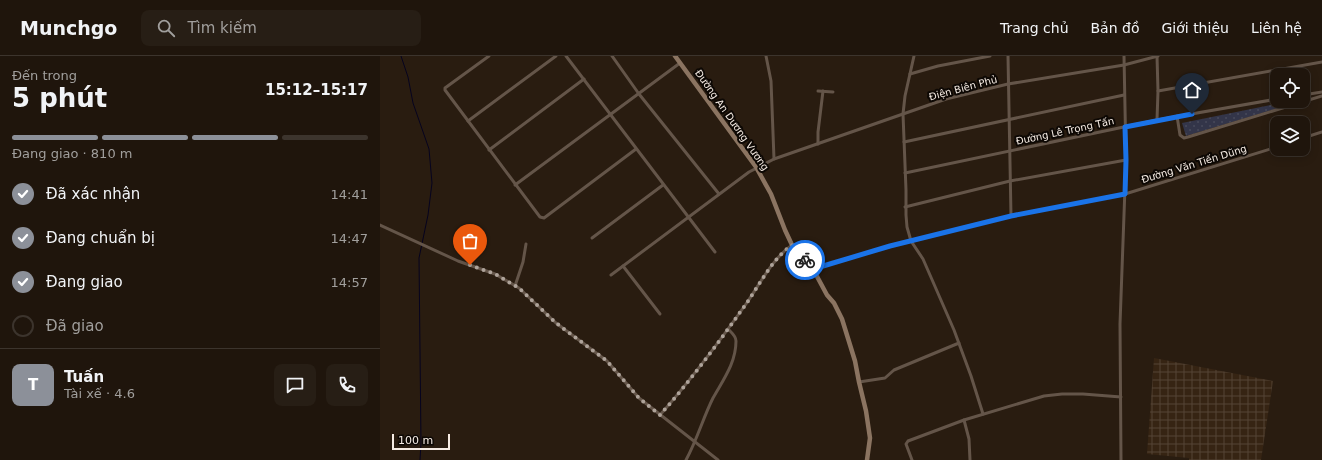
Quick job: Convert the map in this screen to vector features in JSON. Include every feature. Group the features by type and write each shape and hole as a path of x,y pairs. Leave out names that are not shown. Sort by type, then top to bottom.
{"main road":[{"name":"Đường An Dương Vương","path":"675,56 756,167 771,194 792,245 813,269 842,319 855,361 866,411 870,438 867,460"}],"street":[{"path":"489,56 445,89 445,91 540,217 544,218 636,149"},
{"path":"468,121 556,56"},
{"path":"566,56 714,252"},
{"path":"612,56 639,94 719,194"},
{"path":"766,56 771,81 774,159"},
{"path":"914,56 903,106 905,207 907,227 911,241 923,259 959,343 983,414"},
{"path":"910,74 938,66 990,56"},
{"path":"1008,56 1011,216"},
{"path":"1121,460 1120,324 1126,160 1124,56"},
{"path":"1157,56 1157,120"},
{"name":"Điện Biên Phủ","path":"611,275 756,167 774,159 946,99 1008,84 1124,65 1157,56"},
{"path":"1158,91 1322,62"},
{"path":"515,185 680,63"},
{"path":"489,150 584,79"},
{"path":"818,91 833,92"},
{"path":"818,144 823,91"},
{"path":"1310,94 1322,92"},
{"path":"904,142 1124,95"},
{"path":"1177,116 1180,135 1184,138 1322,96"},
{"name":"Đường Lê Trọng Tấn","path":"905,173 1177,116 1270,100"},
{"path":"1310,136 1322,132"},
{"name":"Đường Văn Tiến Dũng","path":"813,269 911,241 1011,216 1125,194 1270,149"},
{"path":"905,207 1010,181 1126,160"},
{"path":"592,238 663,185"},
{"path":"380,224 458,261 495,274 516,286 533,300 556,323 607,361 639,398 718,460"},
{"path":"516,286 523,262 526,244"},
{"path":"660,415 686,386 779,256 792,245"},
{"path":"623,266 660,314"},
{"path":"686,460 695,443 713,398 733,361 736,341 733,334 728,329"},
{"path":"859,382 885,378 894,370 959,343"},
{"path":"912,460 906,444 908,441 983,414 1044,396 1083,394 1121,397"},
{"path":"964,420 969,438 970,460"}],"shaded area":[{"path":"1270,105 1270,108 1279,108 1186,136 1182,123"},
{"path":"1154,358 1273,381 1261,460 1189,460 1189,458 1147,454"}],"waterway":[{"path":"401,56 408,77 413,103 429,149 432,183 428,215 419,258 420,460"}],"way so far":[{"path":"470,265 495,274 519,288 556,323 607,361 639,398 660,415 686,386 784,250 792,245 805,260"}],"route":[{"path":"805,260 813,269 890,246 1011,216 1125,194 1125,127 1192,114"}]}
